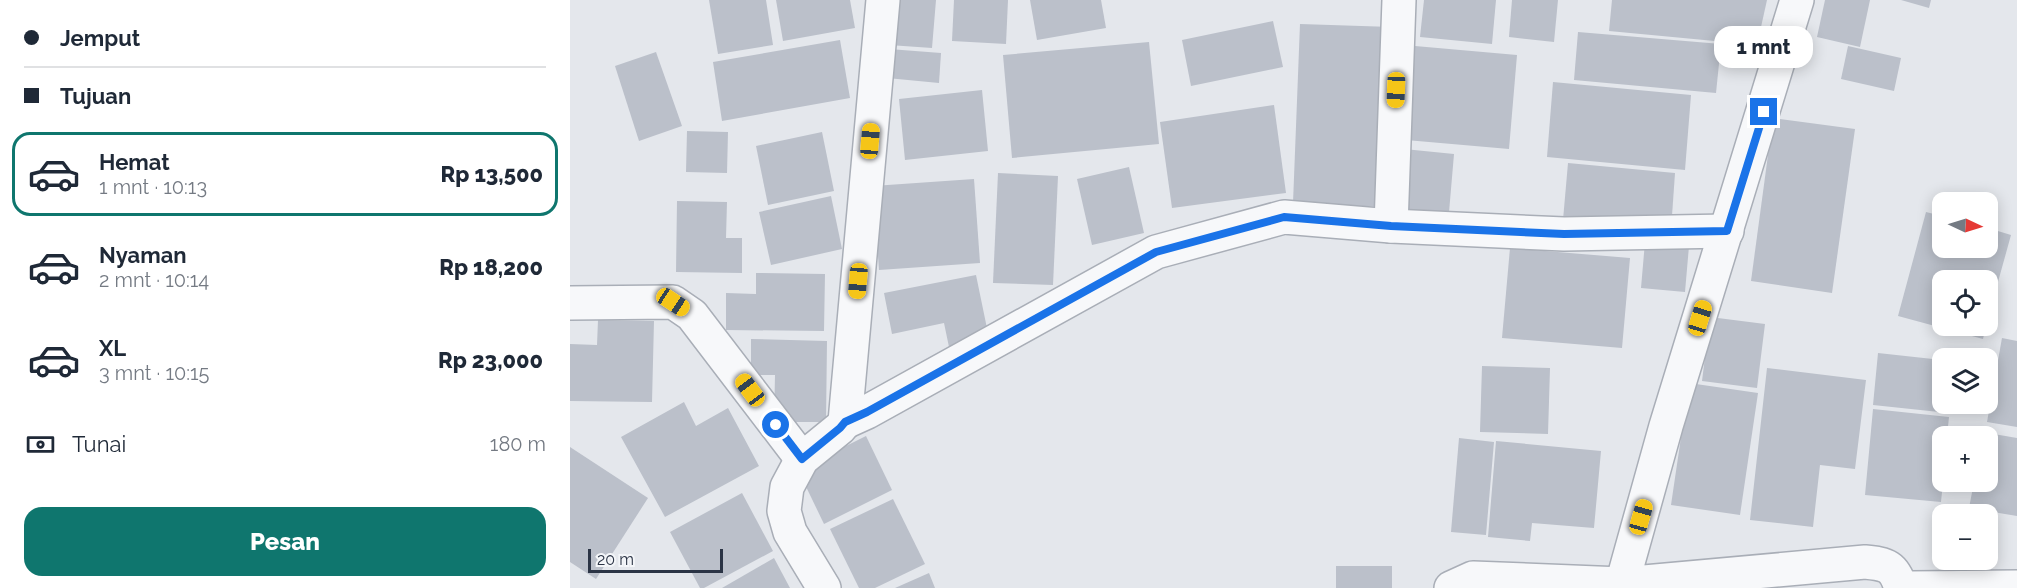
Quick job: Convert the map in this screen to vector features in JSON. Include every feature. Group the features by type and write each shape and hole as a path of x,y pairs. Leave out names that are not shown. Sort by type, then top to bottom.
{"street":[{"path":"845,422 883,0"},
{"path":"1391,226 1400,0"},
{"path":"1622,584 1666,426 1797,0"},
{"path":"824,588 790,532 784,511 788,487 802,459 845,422 1156,252 1284,217 1391,226 1564,234 1727,231"},
{"path":"570,303 673,302 692,315 802,459"},
{"path":"1451,588 1473,578 1622,584 1865,562 1884,563 1896,573 1901,588"},
{"path":"1911,588 2017,587"}],"building":[{"path":"709,0 766,0 773,45 718,54"},
{"path":"776,0 850,0 855,28 783,41"},
{"path":"893,0 936,0 932,48 889,45"},
{"path":"954,0 1008,0 1006,44 952,41"},
{"path":"1030,0 1101,0 1106,28 1037,40"},
{"path":"1424,0 1496,0 1492,44 1420,37"},
{"path":"1512,0 1558,0 1554,42 1509,37"},
{"path":"1612,0 1767,0 1757,45 1609,31"},
{"path":"1825,0 1870,0 1860,47 1817,37"},
{"path":"1901,0 1931,0 1929,8"},
{"path":"1273,21 1283,67 1191,86 1182,40"},
{"path":"1300,24 1392,27 1385,207 1293,203"},
{"path":"1578,32 1721,44 1716,93 1574,80"},
{"path":"840,40 850,98 722,121 713,62"},
{"path":"1149,42 1159,144 1012,158 1003,55"},
{"path":"1415,46 1517,55 1509,149 1406,140"},
{"path":"1848,46 1901,58 1894,91 1841,79"},
{"path":"889,49 941,53 939,83 887,78"},
{"path":"656,52 682,126 639,141 615,66"},
{"path":"1553,82 1691,95 1685,170 1547,157"},
{"path":"982,90 988,151 905,160 899,99"},
{"path":"1274,105 1286,193 1172,208 1160,122"},
{"path":"1773,118 1855,129 1832,293 1751,281"},
{"path":"687,131 728,132 727,173 686,172"},
{"path":"822,132 834,191 768,205 756,146"},
{"path":"1404,149 1454,154 1448,224 1398,220"},
{"path":"1568,163 1675,173 1671,230 1563,220"},
{"path":"1129,167 1144,233 1092,245 1077,179"},
{"path":"998,173 1058,176 1053,285 993,283"},
{"path":"974,179 980,263 879,270 873,186"},
{"path":"831,196 842,249 771,265 759,212"},
{"path":"677,201 727,202 726,238 742,238 742,273 676,272"},
{"path":"1926,212 1932,214 1932,258 1998,258 1998,231 2011,235 1998,282 1998,270 1932,270 1932,325 1898,316"},
{"path":"1645,242 1689,246 1685,292 1641,288"},
{"path":"1510,248 1630,258 1622,348 1502,338"},
{"path":"756,273 825,274 824,331 726,330 726,293 756,294"},
{"path":"976,275 989,338 949,347 944,323 892,334 884,293"},
{"path":"1710,317 1765,324 1757,388 1702,381"},
{"path":"598,320 654,321 652,402 570,401 570,344 597,345"},
{"path":"2002,338 2017,341 2017,427 1987,422 1988,414 1998,414 1998,360"},
{"path":"751,339 827,341 826,422 774,422 775,375 751,375"},
{"path":"1878,353 1932,359 1932,411 1873,405"},
{"path":"1482,366 1550,368 1548,434 1480,432"},
{"path":"1767,368 1866,380 1855,469 1820,465 1813,527 1750,520"},
{"path":"1689,383 1758,393 1740,515 1671,505"},
{"path":"684,402 696,426 728,408 759,466 665,517 621,437"},
{"path":"1873,409 1949,417 1948,426 1932,426 1932,492 1942,492 1941,502 1865,495"},
{"path":"1998,435 2017,438 2017,516 1998,513 1998,504 1970,504 1972,492 1998,492"},
{"path":"866,436 892,490 824,524 798,470"},
{"path":"1459,438 1494,442 1486,535 1451,532"},
{"path":"1496,441 1601,451 1594,528 1532,523 1530,541 1488,537"},
{"path":"570,447 648,498 596,579 570,562"},
{"path":"742,493 773,551 704,588 700,588 670,532"},
{"path":"893,499 925,564 875,588 859,588 830,529"},
{"path":"774,558 790,588 722,588"},
{"path":"1336,566 1392,566 1392,588 1336,588"},
{"path":"929,573 935,588 895,588"}],"route":[{"path":"776,425 802,459 845,422 1156,252 1284,217 1391,226 1564,234 1727,231 1764,112"}]}
